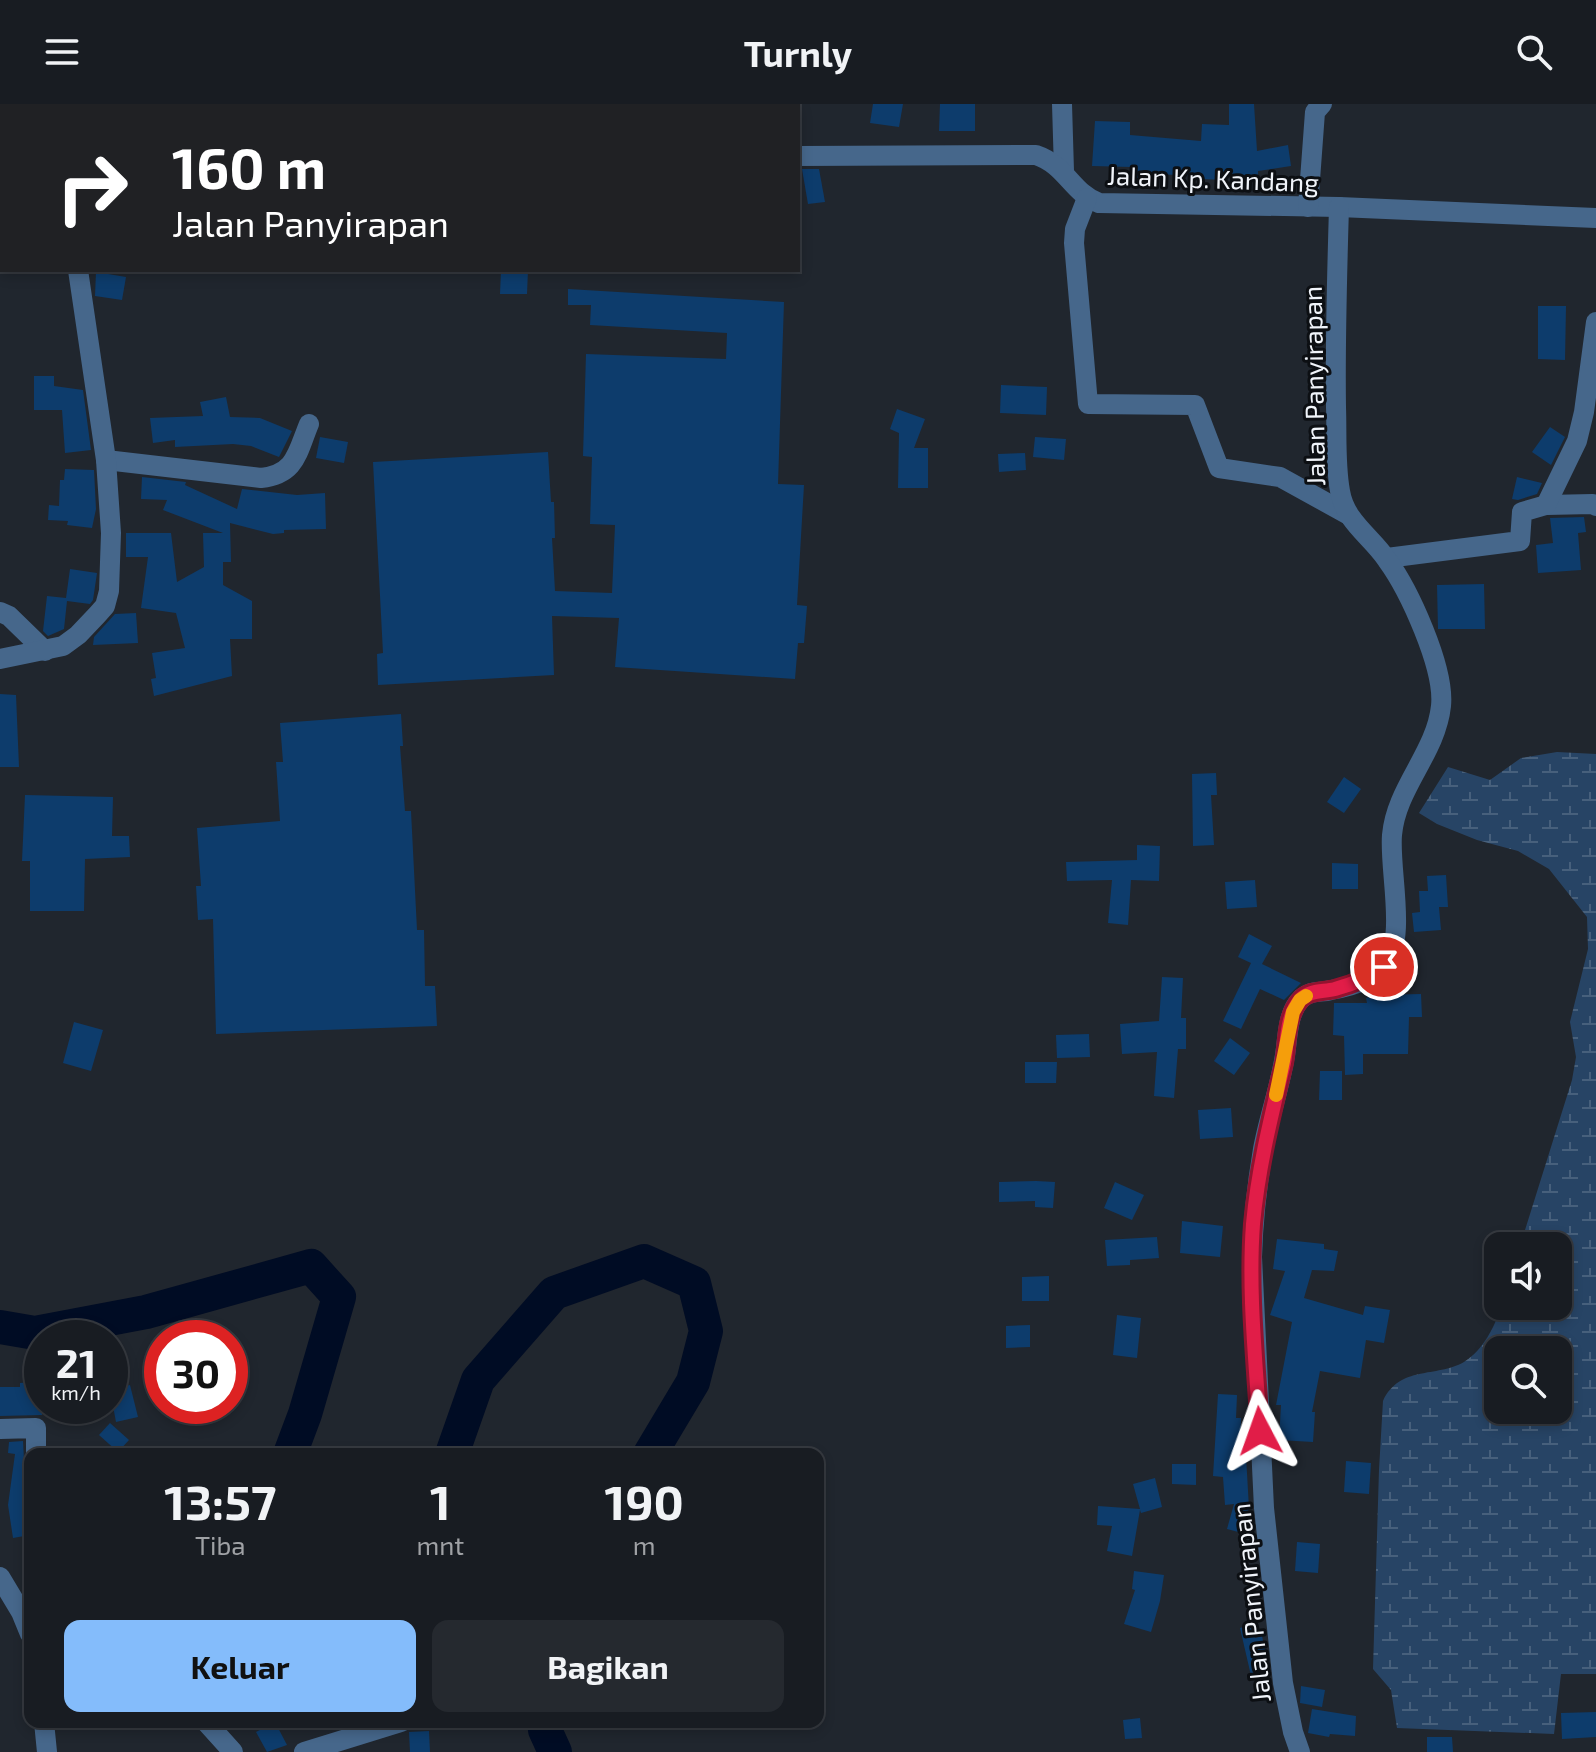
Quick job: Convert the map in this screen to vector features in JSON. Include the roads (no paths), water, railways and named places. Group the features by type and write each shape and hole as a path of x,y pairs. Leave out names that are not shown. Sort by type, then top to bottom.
{"street":[{"path":"1062,104 1064,171"},
{"path":"1308,207 1315,112 1322,104"},
{"name":"Jalan Kp. Kandang","path":"800,156 1036,155 1050,159 1087,198 1099,203 1339,207 1596,218"},
{"path":"1087,198 1075,229 1074,243 1088,404 1195,405 1219,468 1280,477 1347,514"},
{"name":"Jalan Panyirapan","path":"1300,1752 1283,1683 1264,1508 1253,1305 1253,1223 1263,1149 1293,1012 1300,1000 1312,992 1364,980 1384,967 1391,955 1396,934 1391,864 1394,823 1408,786 1429,747 1441,705 1437,668 1415,610 1387,558 1347,514 1340,493 1335,344 1339,207"},
{"path":"0,659 63,646 105,606 109,591 111,533 106,460 78,272"},
{"path":"1546,505 1577,441 1596,322"},
{"path":"106,460 261,478 277,477 291,468 309,424"},
{"path":"1387,558 1518,543 1522,538 1522,512 1546,505 1596,506"},
{"path":"0,612 9,616 45,651"},
{"path":"0,1429 36,1428 36,1448"},
{"path":"0,1577 24,1619"},
{"path":"45,1728 47,1752"},
{"path":"211,1728 233,1752"},
{"path":"304,1752 382,1728"}],"waterway":[{"path":"454,1448 478,1380 554,1293 644,1261 694,1283 706,1331 693,1382 654,1448"},
{"path":"0,1327 35,1333 146,1312 311,1266 339,1297 292,1448"},
{"path":"545,1728 555,1752"}]}
